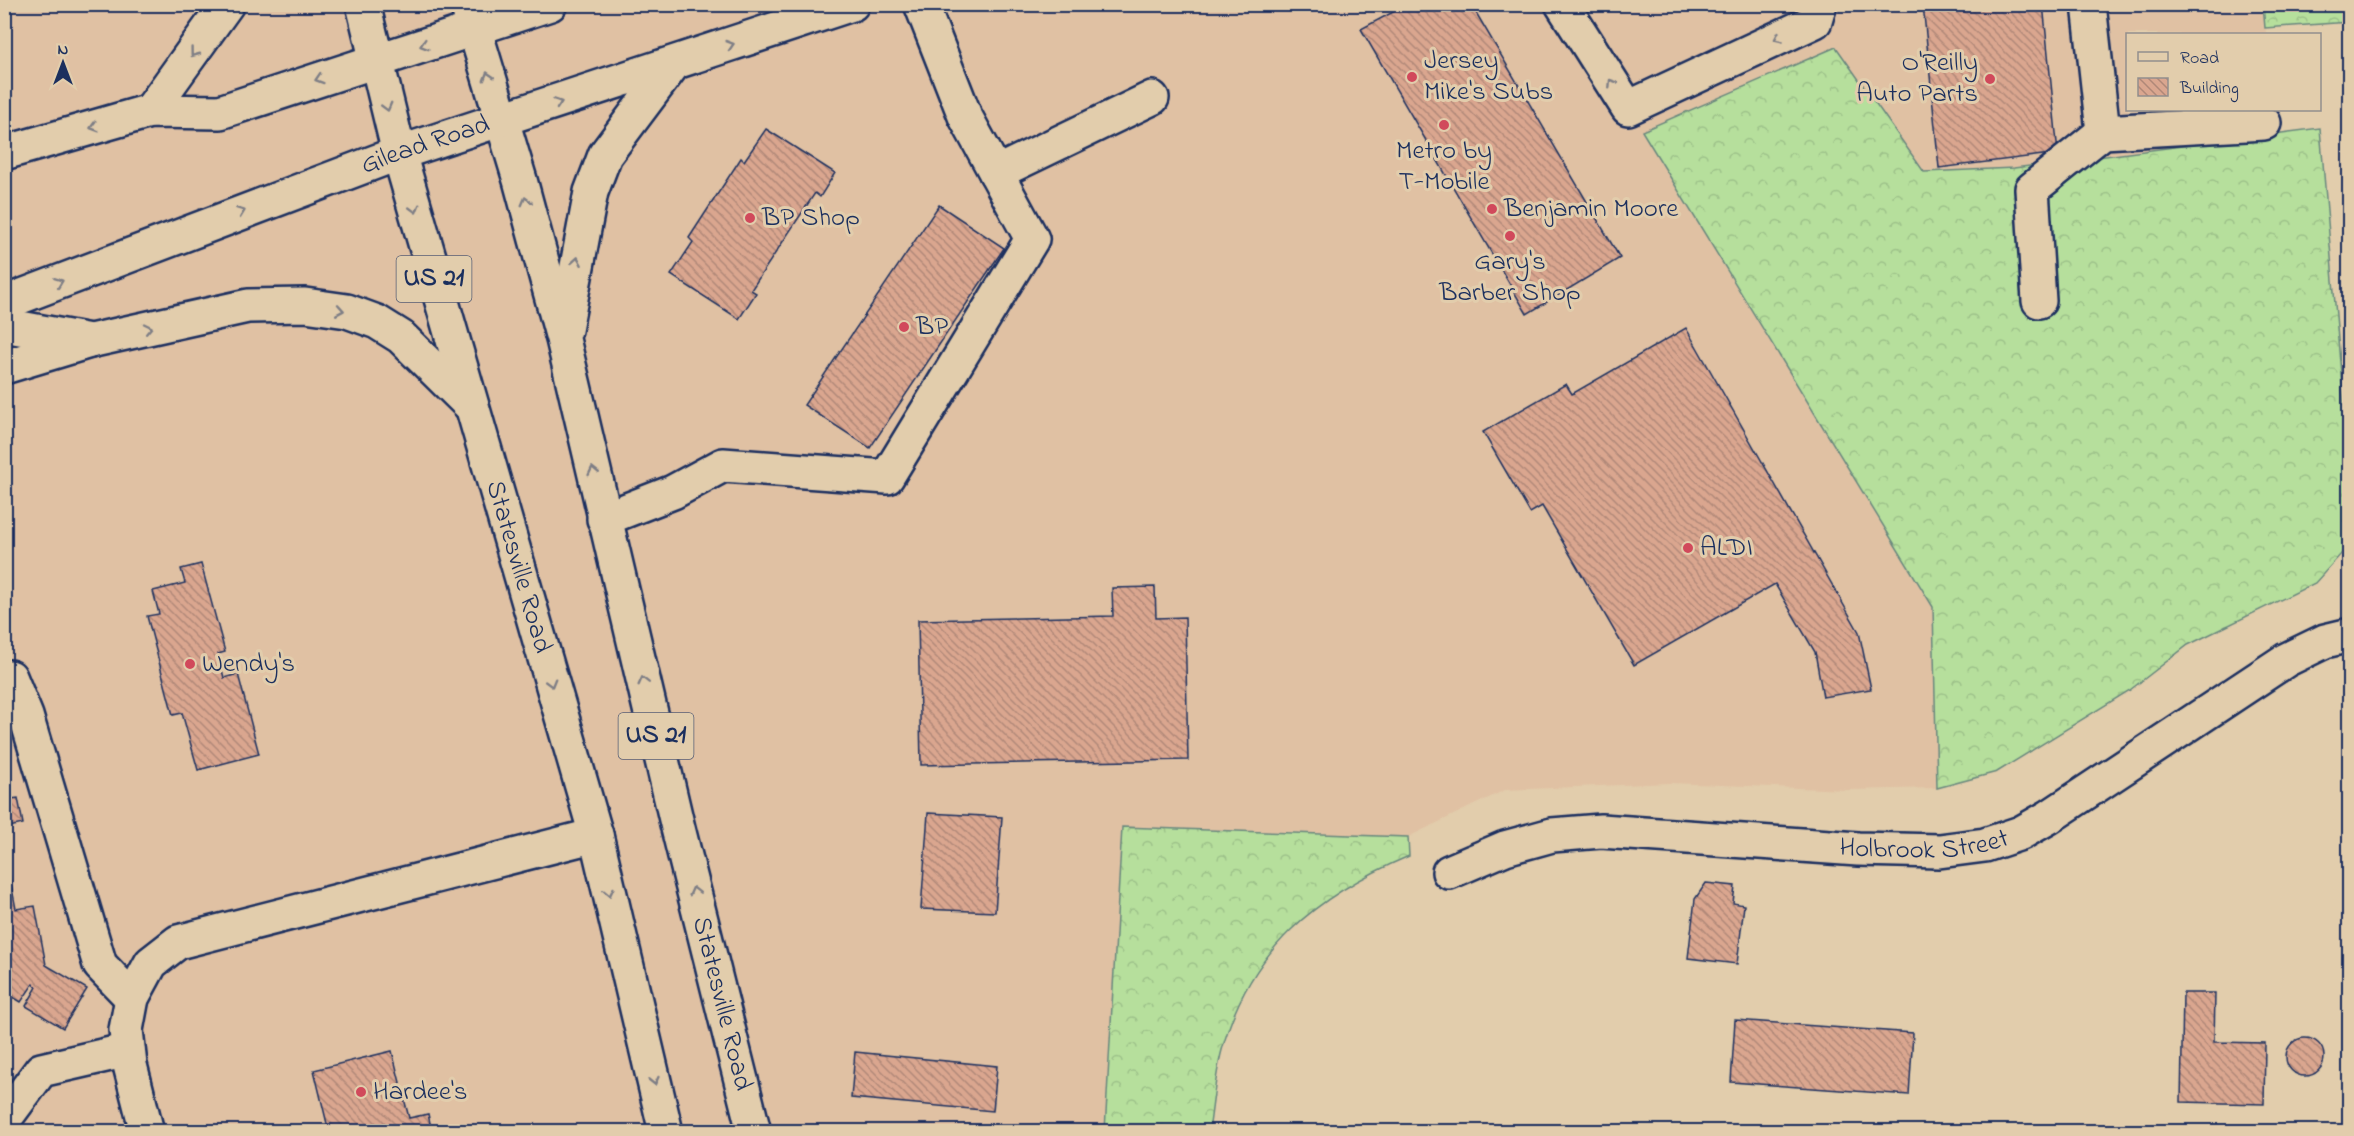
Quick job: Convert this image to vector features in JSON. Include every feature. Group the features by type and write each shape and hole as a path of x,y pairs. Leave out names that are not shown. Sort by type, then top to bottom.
{"main road":[{"path":"150,111 227,4"},
{"name":"Statesville Road","path":"363,4 399,153 596,835 666,1131"},
{"path":"4,153 150,111 220,112 375,60 470,17 549,4"},
{"name":"Gilead Road","path":"4,303 399,153 675,63 795,15 852,4"},
{"path":"604,519 673,492 723,465 887,477 1032,239 965,116 921,4"},
{"path":"1562,4 1628,108 1815,21 1820,4"},
{"path":"2089,4 2103,132"},
{"name":"Statesville Road","path":"470,17 502,121 563,339 604,519 754,1131"},
{"path":"563,339 591,192 605,155 675,63"},
{"path":"996,173 1152,98"},
{"path":"2040,301 2032,189 2103,132 2264,123"},
{"path":"4,367 90,341 248,306 305,305 347,311 377,322 401,337 470,405"},
{"path":"4,325 90,341"},
{"name":"Holbrook Street","path":"1449,872 1505,848 1552,835 1601,831 1858,849 1939,851 1985,845 2020,833 2049,817 2286,660 2325,641 2349,635"},
{"path":"4,678 10,676 26,716 100,965 132,998"},
{"path":"147,1131 128,1050 126,1030 132,998 151,963 178,942 596,835"},
{"path":"4,1120 41,1070 128,1050"}],"shaded area":[{"path":"5,5 2263,5 2266,33 2126,33 2126,111 2273,111 2292,301 1642,131 1933,607 1937,788 1848,790 1669,783 1505,790 1408,837 1122,827 1105,1131 5,1132"}],"green space":[{"path":"2263,5 2349,5 2349,22 2265,28"},
{"path":"1836,47 1924,172 2014,168 2320,128 2349,468 2349,526 2342,553 2315,583 2188,645 2130,690 1997,772 1937,788 1933,607 1642,131"},
{"path":"1122,827 1408,837 1409,856 1376,871 1317,908 1291,930 1269,955 1250,983 1234,1014 1222,1050 1209,1131 1105,1131"}],"building":[{"path":"1408,4 1471,4 1620,258 1527,314 1361,29"},
{"name":"O'Reilly Auto Parts","path":"1923,4 2043,4 2058,153 1939,168"},
{"name":"BP Shop","path":"766,129 835,173 820,197 815,193 751,290 756,293 739,319 671,275 693,242 689,238 741,158 744,161"},
{"path":"939,205 1004,248 870,448 804,405"},
{"name":"ALDI","path":"1686,328 1859,632 1871,689 1823,697 1815,652 1775,584 1634,665 1542,506 1530,513 1483,432 1566,384 1572,394"},
{"name":"Wendy's","path":"201,564 225,652 218,654 224,678 238,674 259,754 198,770 182,713 173,715 147,616 159,614 153,591 185,583 181,569"},
{"path":"1155,587 1156,618 1185,617 1188,760 921,765 918,620 1113,616 1112,588"},
{"path":"18,798 23,824 4,828 4,800"},
{"path":"928,813 1002,817 995,912 921,909"},
{"path":"4,848 16,909 35,906 46,965 87,989 63,1028 26,1006 37,987 33,984 21,1002 8,994 4,999"},
{"path":"1706,883 1735,886 1733,903 1744,905 1737,964 1688,958 1695,899"},
{"path":"2183,993 2215,993 2214,1042 2265,1043 2264,1104 2181,1102"},
{"path":"1735,1020 1913,1033 1909,1095 1731,1082"},
{"path":"2305,1038 2312,1039 2318,1044 2323,1050 2323,1064 2318,1070 2312,1075 2305,1076 2298,1075 2292,1070 2287,1064 2286,1057 2287,1050 2292,1044 2298,1039"},
{"name":"Hardee's","path":"392,1051 409,1118 428,1114 432,1132 329,1132 314,1070"},
{"path":"855,1052 997,1066 993,1111 851,1098"}],"place":[{"name":"Jersey Mike's Subs","path":"1412,77"},
{"name":"O'Reilly Auto Parts","path":"1990,79"},
{"name":"Metro by T-Mobile","path":"1444,125"},
{"name":"Benjamin Moore","path":"1492,209"},
{"name":"BP Shop","path":"750,218"},
{"name":"Gary's Barber Shop","path":"1510,236"},
{"name":"BP","path":"904,327"},
{"name":"ALDI","path":"1688,548"},
{"name":"Wendy's","path":"190,664"},
{"name":"Hardee's","path":"361,1092"}]}
